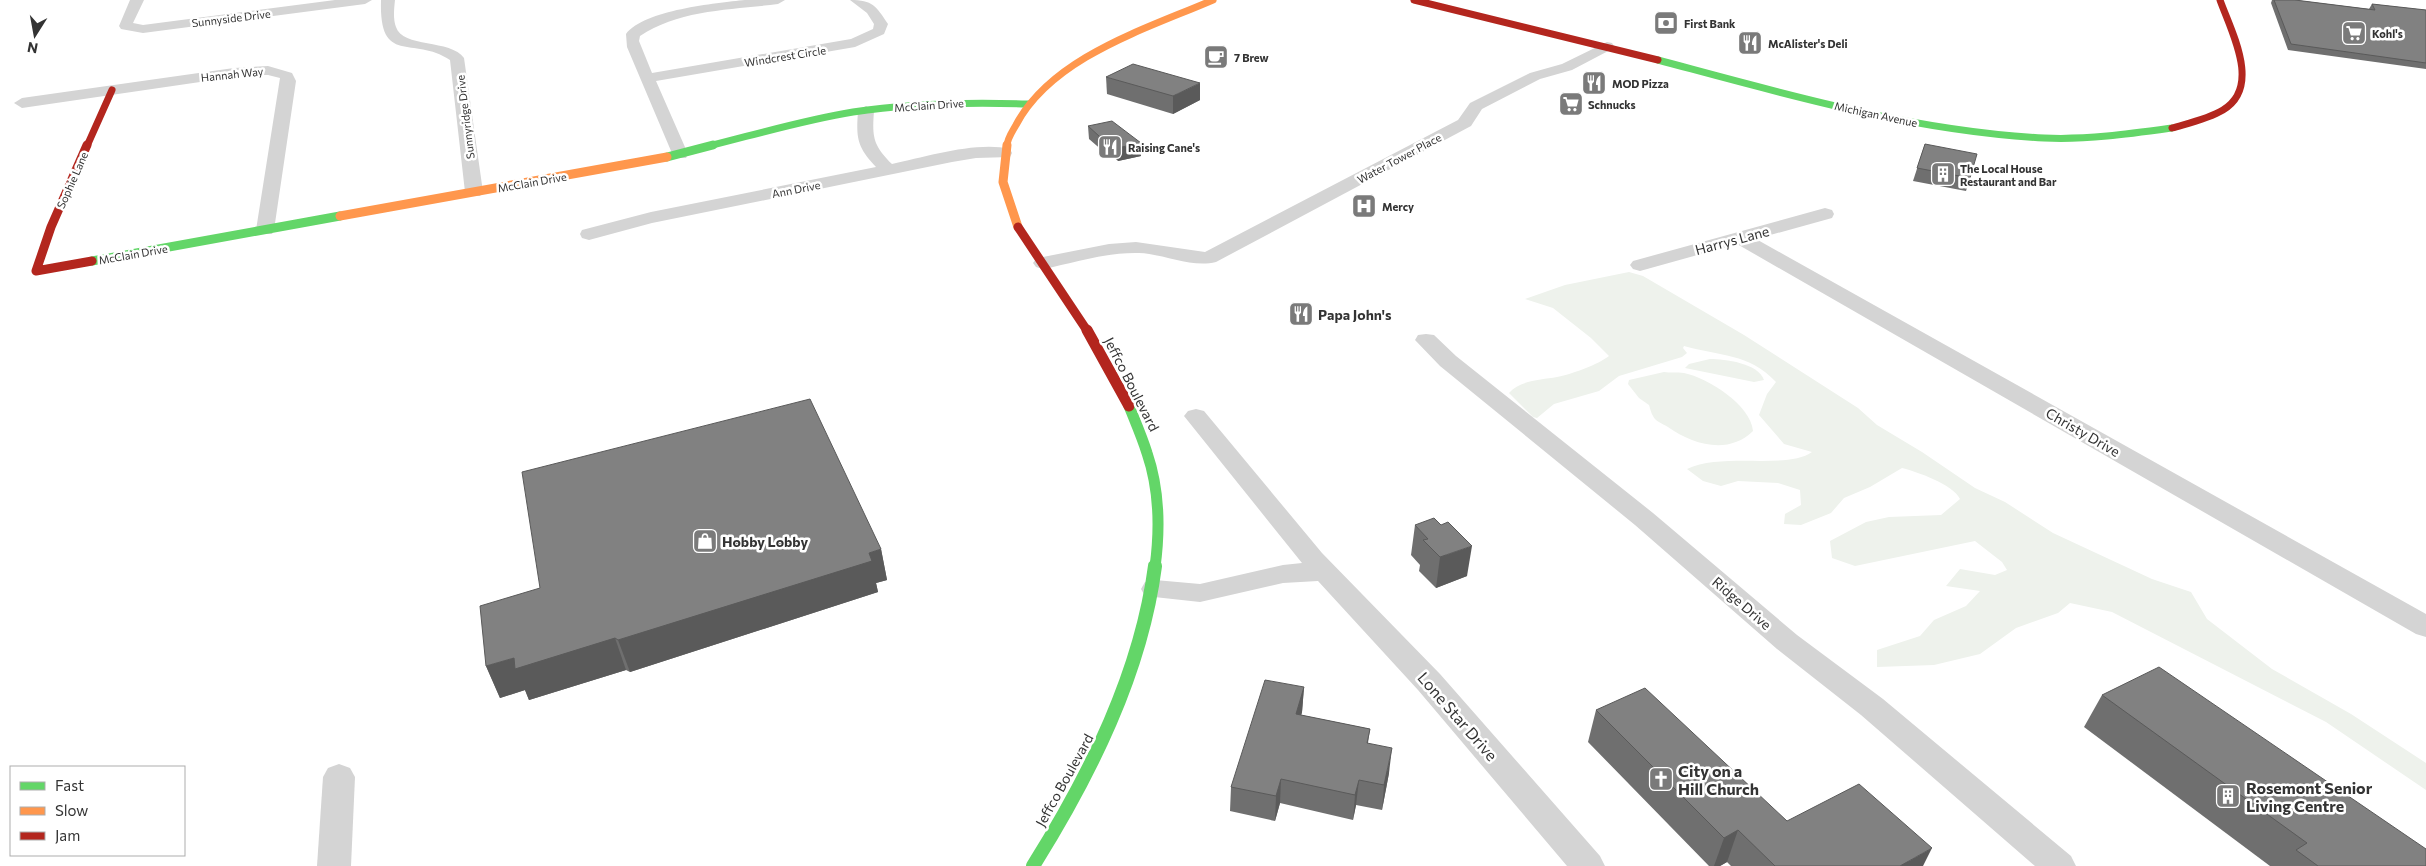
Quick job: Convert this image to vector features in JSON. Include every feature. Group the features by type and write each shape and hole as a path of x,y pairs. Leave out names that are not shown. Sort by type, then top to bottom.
{"street":[{"name":"Sunnyside Drive","path":"137,0 126,23 126,26 132,28 158,27 365,0"},
{"name":"Sunnyridge Drive","path":"388,0 389,26 394,36 406,42 445,50 457,58 474,192"},
{"path":"680,154 632,41 633,34 648,23 688,13 778,0"},
{"name":"Windcrest Circle","path":"647,78 855,43 878,31 881,24 872,10 857,0"},
{"name":"Jeffco Boulevard","path":"1034,866 1106,735 1139,653 1155,589 1157,547 1155,496 1146,447 1138,423 1103,355 1019,229 1008,207 1001,177 1004,153 1011,130 1028,104 1054,78 1079,61 1121,40 1213,0"},
{"name":"Michigan Avenue","path":"1414,0 1607,46 1822,102 1932,125 2035,136 2128,134 2174,128 2197,122 2225,110 2239,98 2244,75 2220,0"},
{"name":"Water Tower Place","path":"1048,270 1120,260 1185,257 1209,258 1217,255 1465,123 1472,109 1476,106 1536,76 1567,67 1607,46"},
{"name":"Hannah Way","path":"22,103 250,71 268,71 287,76 288,81 265,230"},
{"name":"Sophie Lane","path":"36,271 51,227 112,90"},
{"name":"McClain Drive","path":"36,271 680,154 795,125 866,110 947,103 1028,104"},
{"path":"866,110 864,136 866,147 889,171"},
{"name":"Ann Drive","path":"589,234 651,218 964,155 1004,153"},
{"name":"Harrys Lane","path":"1640,265 1825,214"},
{"name":"Christy Drive","path":"1740,238 2426,627"},
{"name":"Ridge Drive","path":"1426,340 1644,519 1788,642 1880,713 2059,866"},
{"name":"Lone Star Drive","path":"1196,416 1323,571 1441,696 1588,866"},
{"path":"1155,589 1200,593 1283,574 1323,571"},
{"path":"334,866 339,777"}],"shaded area":[{"path":"1629,272 1643,276 1744,335 1858,408 1877,425 1922,452 1975,488 2005,502 2053,533 2152,579 2191,592 2207,619 2272,669 2351,714 2426,763 2426,790 2326,722 2112,612 2070,603 2058,613 2016,628 1980,654 1934,665 1877,667 1877,650 1920,636 1934,620 1966,606 1980,591 1946,586 1960,569 1995,575 2007,570 2002,562 1975,541 1855,566 1832,558 1830,541 1866,522 1889,517 1941,515 1960,499 1950,488 1934,479 1902,468 1870,487 1844,498 1831,513 1801,525 1784,524 1785,514 1801,505 1800,490 1778,483 1738,481 1721,486 1703,481 1687,469 1702,464 1718,462 1787,460 1812,452 1784,444 1759,415 1767,394 1776,382 1766,373 1733,357 1684,346 1683,348 1687,353 1682,357 1619,376 1599,391 1554,404 1537,418 1533,417 1509,393 1519,385 1569,374 1592,366 1609,356 1591,338 1553,308 1525,299 1565,285"},
{"path":"1710,359 1732,361 1748,366 1761,374 1764,380 1754,382 1685,368 1689,364"},
{"path":"1664,372 1684,373 1694,376 1727,394 1745,412 1753,431 1733,443 1711,445 1688,439 1657,421 1652,415 1649,405 1639,398 1628,384 1629,380"}],"building":[{"name":"Kohl's","path":"2274,0 2295,0 2375,10 2372,4 2426,10 2426,63 2291,44"},
{"path":"1133,64 1200,83 1173,96 1106,77"},
{"path":"1112,121 1141,143 1117,148 1114,145 1110,146 1088,126"},
{"path":"1925,144 1977,154 1970,178 1917,168"},
{"name":"Hobby Lobby","path":"810,399 881,549 869,553 872,561 618,640 615,638 515,669 514,658 486,666 480,606 540,588 522,472"},
{"path":"1434,518 1441,525 1448,522 1472,546 1440,557 1423,540 1428,539 1415,525"},
{"path":"2159,667 2426,849 2426,866 2318,866 2296,850 2307,843 2102,695"},
{"path":"1265,680 1304,687 1296,714 1370,729 1367,743 1392,748 1384,785 1359,780 1355,795 1281,779 1276,796 1231,787"},
{"path":"1645,688 1787,821 1859,784 1932,848 1900,866 1775,866 1738,830 1724,838 1596,710"}],"traffic: fast":[{"path":"1658,60 1846,109 1979,132 2045,138 2110,137 2172,128"},
{"path":"667,157 783,127 853,112 940,104 1028,104"},
{"path":"92,261 340,216"},
{"path":"1033,866 1079,784 1122,694 1139,647 1151,599 1157,551 1157,502 1148,454 1129,406"}],"traffic: slow":[{"path":"1018,227 1003,182 1007,142 1025,108 1054,79 1092,54 1133,34 1213,0"},
{"path":"340,216 667,157"}],"traffic: jam":[{"path":"1414,0 1658,60"},
{"path":"2172,128 2203,119 2224,110 2237,98 2242,85 2242,69 2237,49 2220,0"},
{"path":"92,261 36,271 51,227 112,90"},
{"path":"1018,227 1086,329 1129,406"}],"place":[{"name":"First Bank","path":"1666,23"},
{"name":"Kohl's","path":"2354,33"},
{"name":"McAlister's Deli","path":"1750,43"},
{"name":"7 Brew","path":"1216,57"},
{"name":"MOD Pizza","path":"1594,83"},
{"name":"Schnucks","path":"1571,104"},
{"name":"Raising Cane's","path":"1110,147"},
{"name":"The Local House Restaurant and Bar","path":"1943,174"},
{"name":"Mercy","path":"1364,206"},
{"name":"Papa John's","path":"1301,314"},
{"name":"Hobby Lobby","path":"705,541"},
{"name":"City on a Hill Church","path":"1661,779"},
{"name":"Rosemont Senior Living Centre","path":"2228,796"}]}
